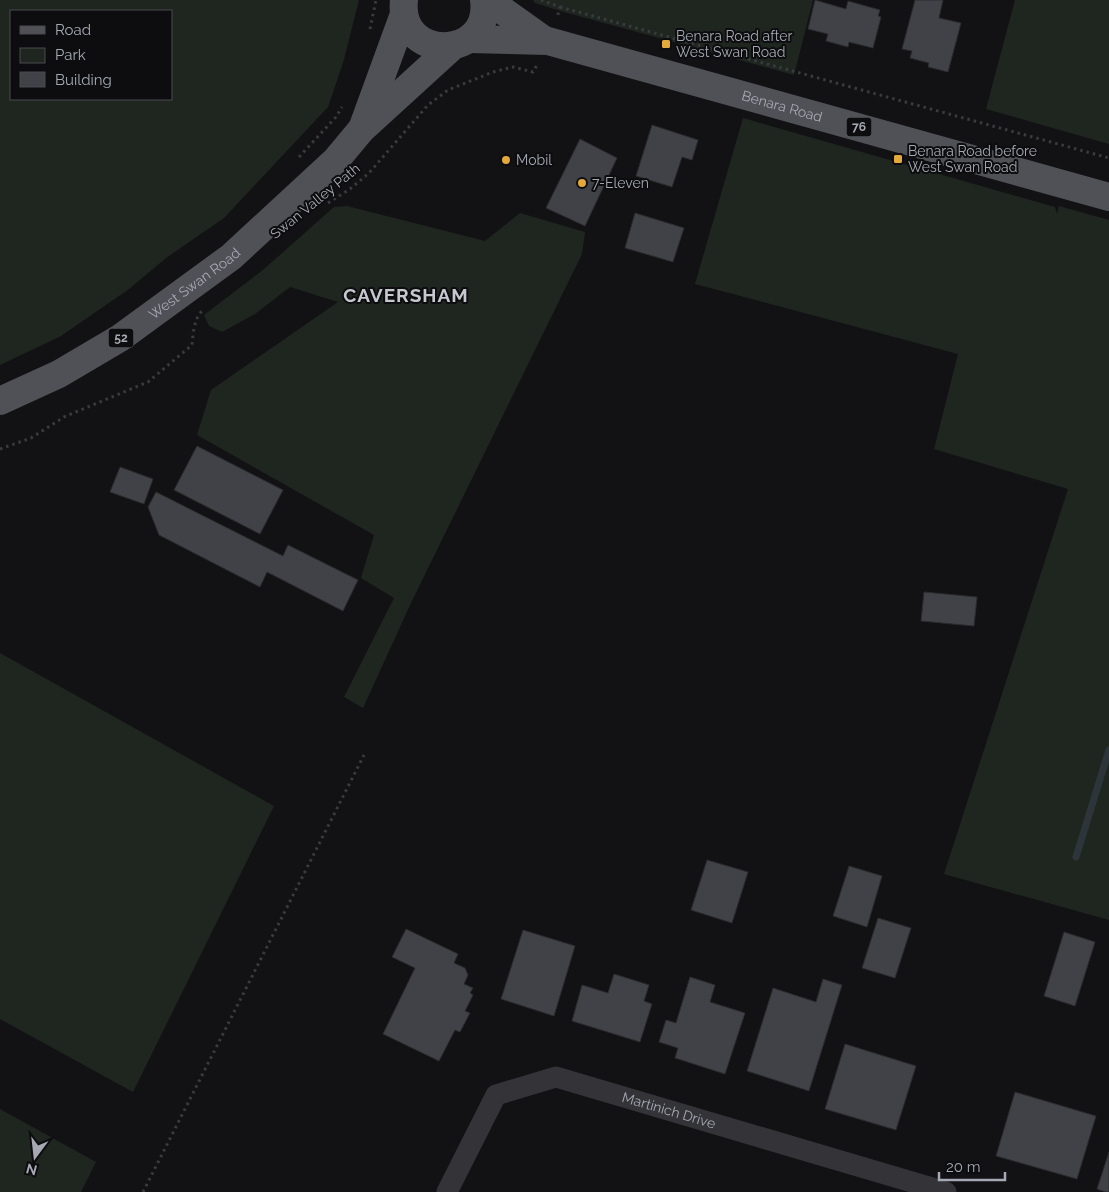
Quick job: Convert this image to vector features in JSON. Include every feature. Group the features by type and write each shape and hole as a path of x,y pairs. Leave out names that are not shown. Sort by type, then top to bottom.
{"main road":[{"name":"Benara Road","path":"486,0 546,41"},
{"name":"52","path":"404,7 412,31 426,43 444,47 461,42 482,22 486,0"},
{"name":"West Swan Road","path":"361,130 404,7"},
{"name":"Benara Road","path":"461,42 546,41 1109,198"},
{"name":"West Swan Road","path":"0,401 59,374 105,347 179,297 232,257 336,160 361,130 461,42"}],"street":[{"name":"Martinich Drive","path":"447,1192 496,1095 556,1077 946,1192"}],"path":[{"path":"541,0 560,7 1109,158"},
{"name":"Swan Valley Path","path":"325,205 350,189 369,173 428,104 448,90 493,72 513,67 533,72 560,7"},
{"path":"0,449 31,438 64,416 148,382 192,345 199,314 206,308"},
{"path":"143,1192 364,755"}],"green space":[{"path":"0,0 359,0 343,63 328,107 224,218 166,258 129,289 61,336 0,365"},
{"path":"533,0 813,0 794,75 564,12 535,3"},
{"path":"1015,0 1109,0 1109,144 986,109"},
{"path":"743,118 1055,207 1057,214 1059,206 1109,220 1109,920 944,874 1068,489 934,449 958,354 695,284"},
{"path":"347,206 485,241 520,213 585,232 582,254 411,603 363,708 344,697 394,598 361,578 374,535 197,435 211,390 338,302 290,287 255,314 222,332 209,326 204,315 264,269 334,207"},
{"path":"0,653 274,806 133,1092 0,1019"},
{"path":"0,1109 96,1162 81,1192 0,1192"}],"building":[{"path":"815,0 846,9 848,1 880,10 878,16 881,17 873,48 849,42 848,47 826,41 828,34 808,29"},
{"path":"915,0 943,0 939,18 961,23 948,72 928,67 929,63 910,58 912,51 902,49"},
{"path":"652,125 698,140 692,160 682,157 672,187 636,176"},
{"name":"7-Eleven","path":"580,139 617,158 585,226 546,208"},
{"path":"635,213 684,228 673,262 625,248"},
{"path":"197,446 283,490 260,534 174,490"},
{"path":"120,467 153,479 144,504 110,492"},
{"path":"156,492 283,556 288,545 358,580 343,611 267,572 260,587 159,535 148,507"},
{"path":"924,592 977,597 974,626 921,621"},
{"path":"707,860 748,872 732,923 691,910"},
{"path":"849,866 882,876 867,927 833,916"},
{"path":"878,918 911,928 895,978 862,968"},
{"path":"406,929 458,954 454,963 465,968 468,975 464,984 473,988 470,993 473,995 465,1011 470,1013 460,1032 455,1030 439,1061 383,1034 415,968 392,957"},
{"path":"523,930 575,946 554,1016 501,999"},
{"path":"1064,932 1095,942 1075,1006 1044,996"},
{"path":"614,974 649,985 644,1001 652,1004 640,1042 572,1021 582,985 608,993"},
{"path":"690,977 715,985 710,1002 745,1013 725,1074 675,1058 678,1048 659,1042 666,1020 676,1023"},
{"path":"823,979 842,985 809,1091 747,1071 773,988 816,1002"},
{"path":"845,1044 916,1066 896,1130 825,1109"},
{"path":"1015,1092 1096,1116 1077,1179 996,1156"},
{"path":"1109,1152 1109,1192 1106,1192 1097,1189"}],"waterway":[{"path":"1076,857 1109,750"}],"place":[{"name":"Benara Road after West Swan Road","path":"666,44"},
{"name":"Benara Road before West Swan Road","path":"898,159"},
{"name":"Mobil","path":"506,160"},
{"name":"7-Eleven","path":"582,183"}],"district":[{"name":"CAVERSHAM","path":"406,295"}]}
